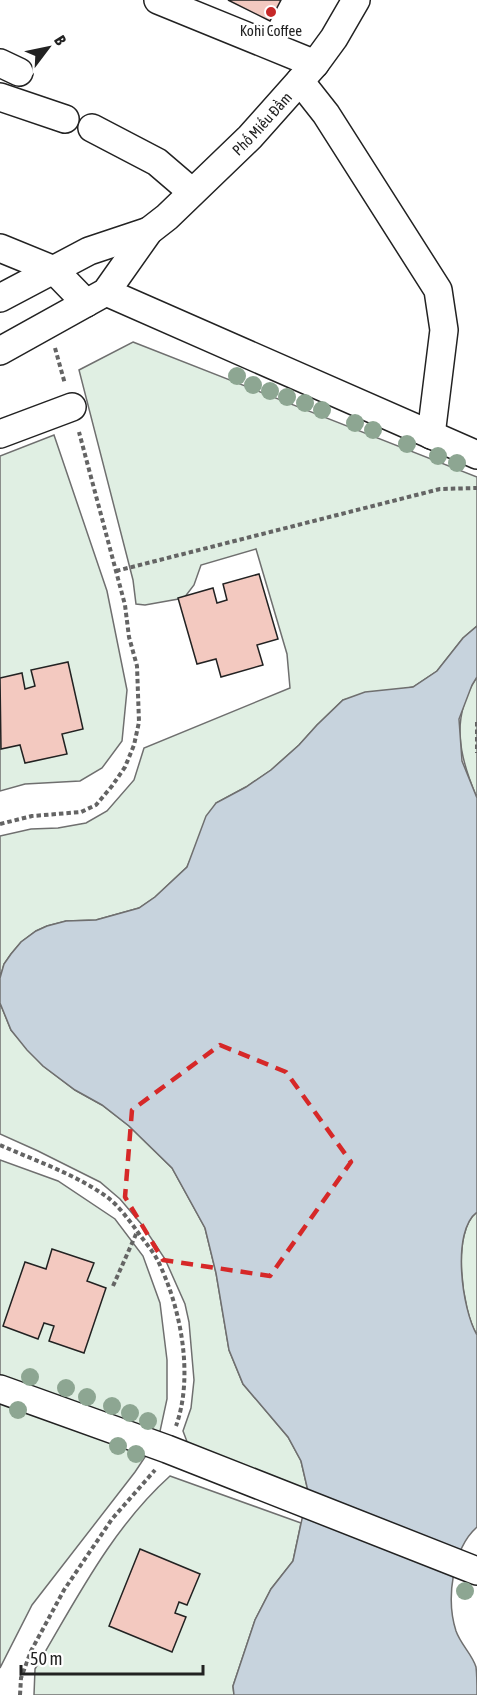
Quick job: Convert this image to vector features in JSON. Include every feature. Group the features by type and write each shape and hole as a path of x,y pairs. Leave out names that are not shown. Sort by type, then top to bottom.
{"street":[{"path":"158,0 307,72 326,114 438,290 444,330 431,435"},
{"name":"Phố Miếu Đầm","path":"0,351 96,298 149,231 250,137 307,72 334,38 356,0"},
{"path":"0,97 65,119"},
{"path":"92,128 157,162 192,192"},
{"name":"Phố Miếu Đầm","path":"0,298 89,251 149,231"},
{"path":"0,248 54,270 96,298 477,455"},
{"path":"0,434 72,407"},
{"path":"0,1389 167,1449 470,1569"}],"path":[{"path":"0,824 32,816 81,812 96,805 125,767 134,745 139,722 137,666 129,637 125,605 49,325"},
{"path":"116,571 440,489 477,488"},
{"path":"477,722 477,753"},
{"path":"0,1145 90,1186 109,1198 137,1231 158,1260 180,1321 184,1381 180,1413 165,1457 112,1519 64,1590 31,1651 21,1678 20,1695"},
{"path":"113,1286 137,1231"}],"highlighted area":[{"path":"220,1045 286,1072 351,1162 270,1276 163,1260 125,1197 132,1110"}],"green space":[{"path":"133,342 477,477 477,626 463,638 437,671 413,687 343,700 271,770 216,803 187,867 155,897 139,908 96,920 66,921 36,931 21,942 11,954 4,964 0,978 0,836 31,829 58,828 86,823 107,811 134,780 144,748 290,688 287,654 256,549 201,565 194,585 184,598 145,605 136,604 133,580 79,370"},
{"path":"54,435 107,591 127,690 122,741 102,768 80,781 25,784 0,791 0,456"},
{"path":"477,677 477,798 462,752 460,722 463,707"},
{"path":"0,1003 11,1030 43,1066 129,1126 172,1168 205,1228 216,1273 229,1350 243,1384 288,1437 301,1461 308,1491 189,1447 183,1431 191,1408 194,1380 189,1322 185,1304 165,1259 143,1226 120,1199 100,1182 0,1134"},
{"path":"0,1160 58,1181 115,1219 143,1256 160,1303 167,1360 167,1399 159,1436 135,1472 32,1605 0,1668"},
{"path":"477,1212 477,1335 467,1308 462,1253 469,1222"},
{"path":"170,1476 301,1523 293,1561 271,1589 255,1620 233,1686 234,1695 34,1695 35,1669 95,1567 130,1519"}],"shaded area":[{"path":"477,626 477,677 459,719 462,761 477,798 477,1212 469,1222 464,1236 462,1271 467,1308 477,1335 477,1527 462,1548 457,1561 453,1576 452,1605 456,1631 476,1667 477,1695 234,1695 233,1686 255,1620 271,1589 293,1561 308,1491 301,1461 288,1437 243,1384 229,1350 216,1273 205,1228 172,1168 129,1126 102,1105 75,1090 43,1066 27,1050 11,1030 0,1003 0,978 4,964 11,954 21,942 36,931 66,921 96,920 139,908 155,897 187,867 206,816 216,803 271,770 343,700 365,692 413,687 437,671 463,638"}],"building":[{"path":"228,0 281,0 270,21"},
{"path":"259,574 278,639 257,645 263,665 221,677 216,659 197,664 178,598 213,588 217,603 227,600 223,584"},
{"path":"68,662 83,729 62,734 67,754 25,763 20,745 1,749 0,678 22,673 25,689 35,686 31,670"},
{"path":"52,1249 94,1263 87,1281 106,1288 84,1353 49,1341 54,1326 44,1323 38,1339 3,1326 25,1262 46,1269"},
{"path":"140,1549 200,1574 187,1605 179,1602 175,1613 186,1617 172,1652 109,1626"}],"place":[{"name":"Kohi Coffee","path":"271,12"}]}
